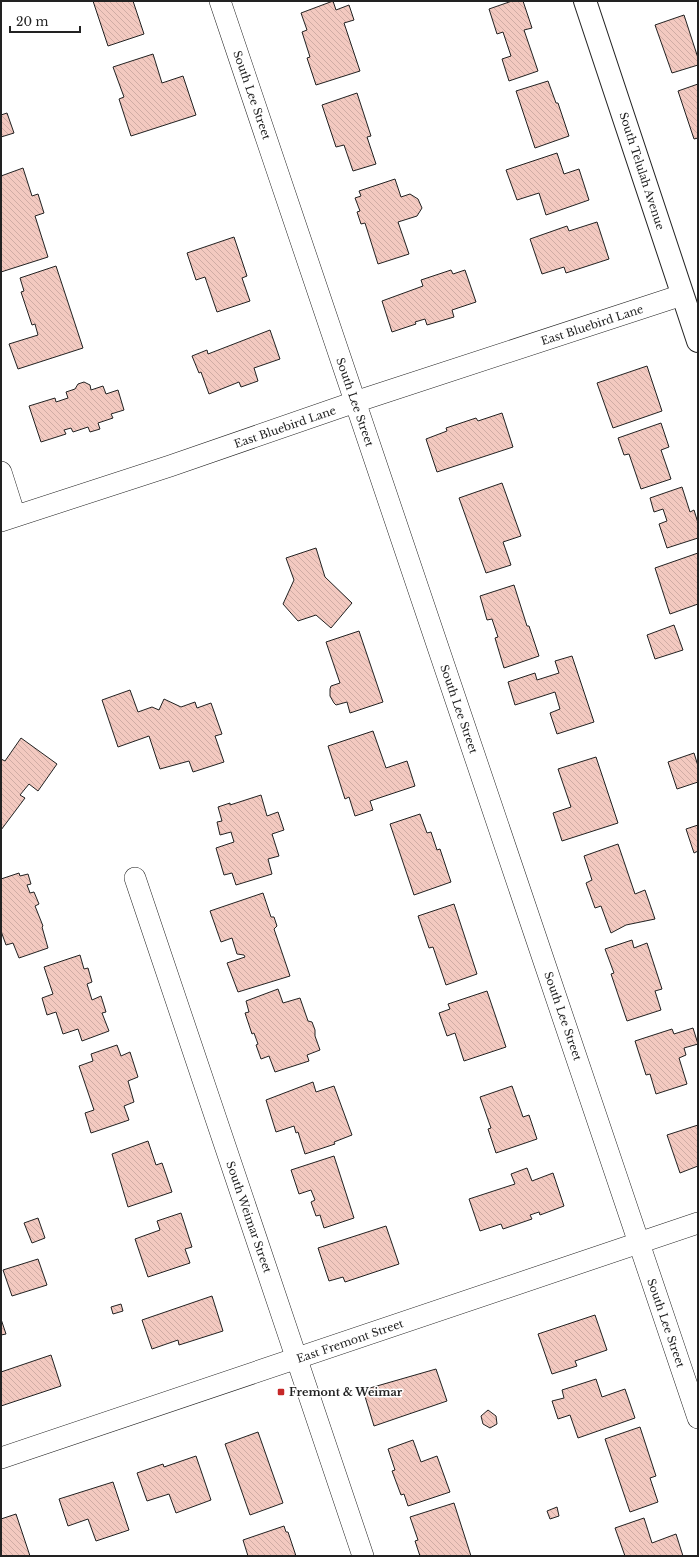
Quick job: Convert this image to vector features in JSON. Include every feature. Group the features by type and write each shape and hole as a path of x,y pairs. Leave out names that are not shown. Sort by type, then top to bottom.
{"street":[{"name":"South Lee Street","path":"220,1 698,1418"},
{"name":"South Telulah Avenue","path":"585,1 698,342"},
{"name":"East Bluebird Lane","path":"8,519 170,466 355,402 682,295"},
{"path":"1,472 8,519"},
{"name":"South Weimar Street","path":"135,878 362,1556"},
{"name":"East Fremont Street","path":"1,1458 698,1223"}],"building":[{"path":"93,1 133,1 144,34 108,46"},
{"path":"333,1 336,10 349,5 354,20 344,23 360,71 316,85 307,58 310,57 302,32 307,30 301,13"},
{"path":"512,1 523,1 532,28 524,30 538,71 509,81 502,59 511,56 503,32 497,34 489,9"},
{"path":"684,15 698,58 698,65 672,73 655,25"},
{"path":"153,54 162,83 183,76 196,115 131,136 119,99 124,97 113,67"},
{"path":"548,81 556,103 558,103 569,136 535,148 516,91"},
{"path":"698,84 698,138 694,139 678,91"},
{"path":"357,93 371,136 367,137 376,164 353,171 344,145 336,147 322,105"},
{"path":"7,113 14,133 1,137 1,115"},
{"path":"557,153 564,174 579,169 589,200 546,215 539,193 517,200 506,170"},
{"path":"23,168 32,196 38,194 44,213 35,216 48,257 1,272 1,176"},
{"path":"395,179 401,197 410,194 418,199 422,208 417,216 398,222 409,254 378,264 365,223 361,224 357,212 360,211 355,198 361,196 359,191"},
{"path":"597,222 609,259 566,273 564,267 542,274 530,239 567,226 569,231"},
{"path":"234,237 247,276 242,278 250,301 217,312 205,277 196,280 187,253"},
{"path":"56,266 83,348 18,369 9,344 38,335 35,324 32,325 21,292 24,291 20,278"},
{"path":"451,270 453,274 465,270 476,302 452,310 454,317 427,325 425,319 415,322 416,324 392,332 382,301 423,286 421,280"},
{"path":"270,330 280,359 254,368 258,381 241,387 239,382 209,394 201,372 199,373 192,356 207,350 208,354"},
{"path":"647,366 662,411 613,428 597,383"},
{"path":"84,382 90,385 91,390 103,386 106,394 118,390 124,410 111,414 113,418 98,423 100,429 90,432 88,427 73,432 71,428 64,430 66,434 41,442 29,406 55,398 56,402 68,398 66,392 75,389 78,384"},
{"path":"502,413 513,447 437,472 426,439 447,431 446,428 476,418 478,421"},
{"path":"661,423 669,447 661,450 671,479 641,489 629,454 624,455 618,438"},
{"path":"502,483 521,536 503,542 511,565 486,573 459,498"},
{"path":"682,487 690,512 694,510 698,523 698,538 667,548 659,524 667,521 663,509 654,512 650,498"},
{"path":"316,548 325,577 352,603 331,628 316,615 298,621 283,604 294,580 286,558"},
{"path":"698,553 698,604 670,614 655,568"},
{"path":"514,585 527,626 529,626 539,656 504,668 495,638 498,637 492,619 487,620 480,596"},
{"path":"674,625 683,650 655,659 647,635"},
{"path":"359,631 383,702 350,713 347,702 336,705 330,696 331,686 340,683 326,642"},
{"path":"572,656 594,722 557,734 550,713 560,709 555,692 515,705 508,682 535,673 537,680 559,673 555,661"},
{"path":"130,690 138,712 152,707 159,710 164,699 181,707 195,702 197,708 211,703 222,734 215,736 224,762 193,772 189,761 160,769 149,736 118,747 102,700"},
{"path":"373,731 386,768 407,761 415,786 370,801 373,810 355,816 349,797 345,799 328,746"},
{"path":"21,738 57,764 38,791 29,784 20,795 25,798 1,830 1,759 5,761"},
{"path":"694,753 698,766 698,782 677,789 668,762"},
{"path":"596,757 618,823 562,841 553,813 571,807 558,769"},
{"path":"261,795 267,816 278,812 284,830 272,834 279,856 268,859 272,874 236,885 232,873 224,875 216,848 234,842 231,832 220,835 217,822 222,821 218,807 230,803 230,805"},
{"path":"420,814 427,833 431,832 437,850 440,849 451,882 414,895 390,824"},
{"path":"698,825 698,851 694,853 686,829"},
{"path":"618,844 635,894 645,890 655,919 626,925 611,933 601,906 595,908 586,883 592,880 584,856"},
{"path":"19,873 20,876 28,874 31,884 27,885 30,893 34,892 39,904 35,906 43,926 48,948 19,958 13,943 6,945 1,931 1,879"},
{"path":"263,893 271,917 274,917 277,926 274,929 290,976 238,992 227,963 245,957 244,955 237,954 232,938 221,942 210,911"},
{"path":"454,904 477,974 446,985 433,947 429,948 418,916"},
{"path":"632,940 634,948 647,943 662,989 655,991 661,1010 627,1021 611,974 614,973 605,949"},
{"path":"80,955 84,969 88,968 92,982 87,984 92,1000 101,996 106,1012 102,1013 109,1031 82,1041 78,1029 63,1034 56,1012 47,1015 42,998 53,994 44,967"},
{"path":"278,989 283,1003 300,998 308,1021 312,1022 320,1050 307,1055 309,1061 275,1072 269,1056 261,1059 256,1045 258,1044 254,1033 252,1034 245,1013 249,1012 246,1001"},
{"path":"487,991 506,1047 464,1061 455,1033 447,1036 439,1013 450,1009 448,1004"},
{"path":"693,1028 698,1044 684,1048 686,1055 679,1058 687,1084 656,1094 650,1074 646,1075 635,1041 672,1029 674,1034"},
{"path":"117,1045 121,1056 130,1052 138,1077 128,1081 134,1102 124,1106 129,1120 91,1133 85,1113 94,1110 79,1066 93,1061 91,1054"},
{"path":"313,1082 316,1092 334,1086 352,1135 334,1142 335,1144 305,1154 298,1132 296,1133 294,1126 276,1132 266,1100"},
{"path":"512,1086 523,1117 529,1115 537,1139 496,1153 488,1129 491,1128 480,1097"},
{"path":"698,1125 698,1166 680,1173 667,1135"},
{"path":"148,1141 156,1165 162,1163 172,1192 128,1207 112,1154"},
{"path":"334,1156 354,1218 324,1228 320,1215 316,1216 311,1202 315,1200 311,1190 299,1194 291,1170"},
{"path":"527,1168 532,1181 553,1173 564,1206 540,1215 539,1212 530,1215 532,1219 503,1229 501,1224 480,1231 469,1199 515,1184 511,1174"},
{"path":"181,1213 192,1247 185,1249 190,1263 148,1277 135,1239 160,1230 157,1221"},
{"path":"38,1218 45,1238 32,1243 24,1223"},
{"path":"386,1226 399,1264 345,1282 343,1277 329,1281 318,1248"},
{"path":"38,1259 47,1285 12,1296 3,1270"},
{"path":"212,1296 223,1331 179,1345 178,1340 152,1349 142,1320"},
{"path":"121,1304 123,1311 113,1314 111,1307"},
{"path":"595,1315 607,1350 575,1361 577,1366 552,1374 538,1334"},
{"path":"1,1319 6,1334 1,1335"},
{"path":"51,1355 61,1386 1,1406 1,1372"},
{"path":"436,1369 447,1401 374,1426 363,1390"},
{"path":"596,1379 602,1397 625,1389 635,1418 578,1438 570,1415 558,1419 552,1401 564,1398 562,1390"},
{"path":"488,1410 496,1416 497,1424 490,1428 483,1424 481,1416"},
{"path":"640,1427 656,1476 650,1478 658,1502 630,1512 605,1439"},
{"path":"258,1432 283,1503 250,1515 225,1444"},
{"path":"413,1440 421,1462 437,1456 450,1492 408,1506 404,1494 401,1495 392,1471 395,1470 388,1449"},
{"path":"196,1456 211,1500 176,1513 169,1494 147,1501 137,1473 163,1464 164,1467"},
{"path":"113,1482 129,1530 96,1541 88,1519 68,1526 59,1499"},
{"path":"454,1503 471,1556 420,1556 415,1541 418,1540 410,1517"},
{"path":"557,1507 559,1516 550,1519 547,1511"},
{"path":"16,1514 30,1556 1,1556 1,1519"},
{"path":"644,1518 652,1543 676,1534 683,1556 625,1556 615,1528"},
{"path":"284,1526 286,1532 288,1532 296,1556 248,1556 243,1540"}],"place":[{"name":"Fremont & Weimar","path":"281,1392"}]}
